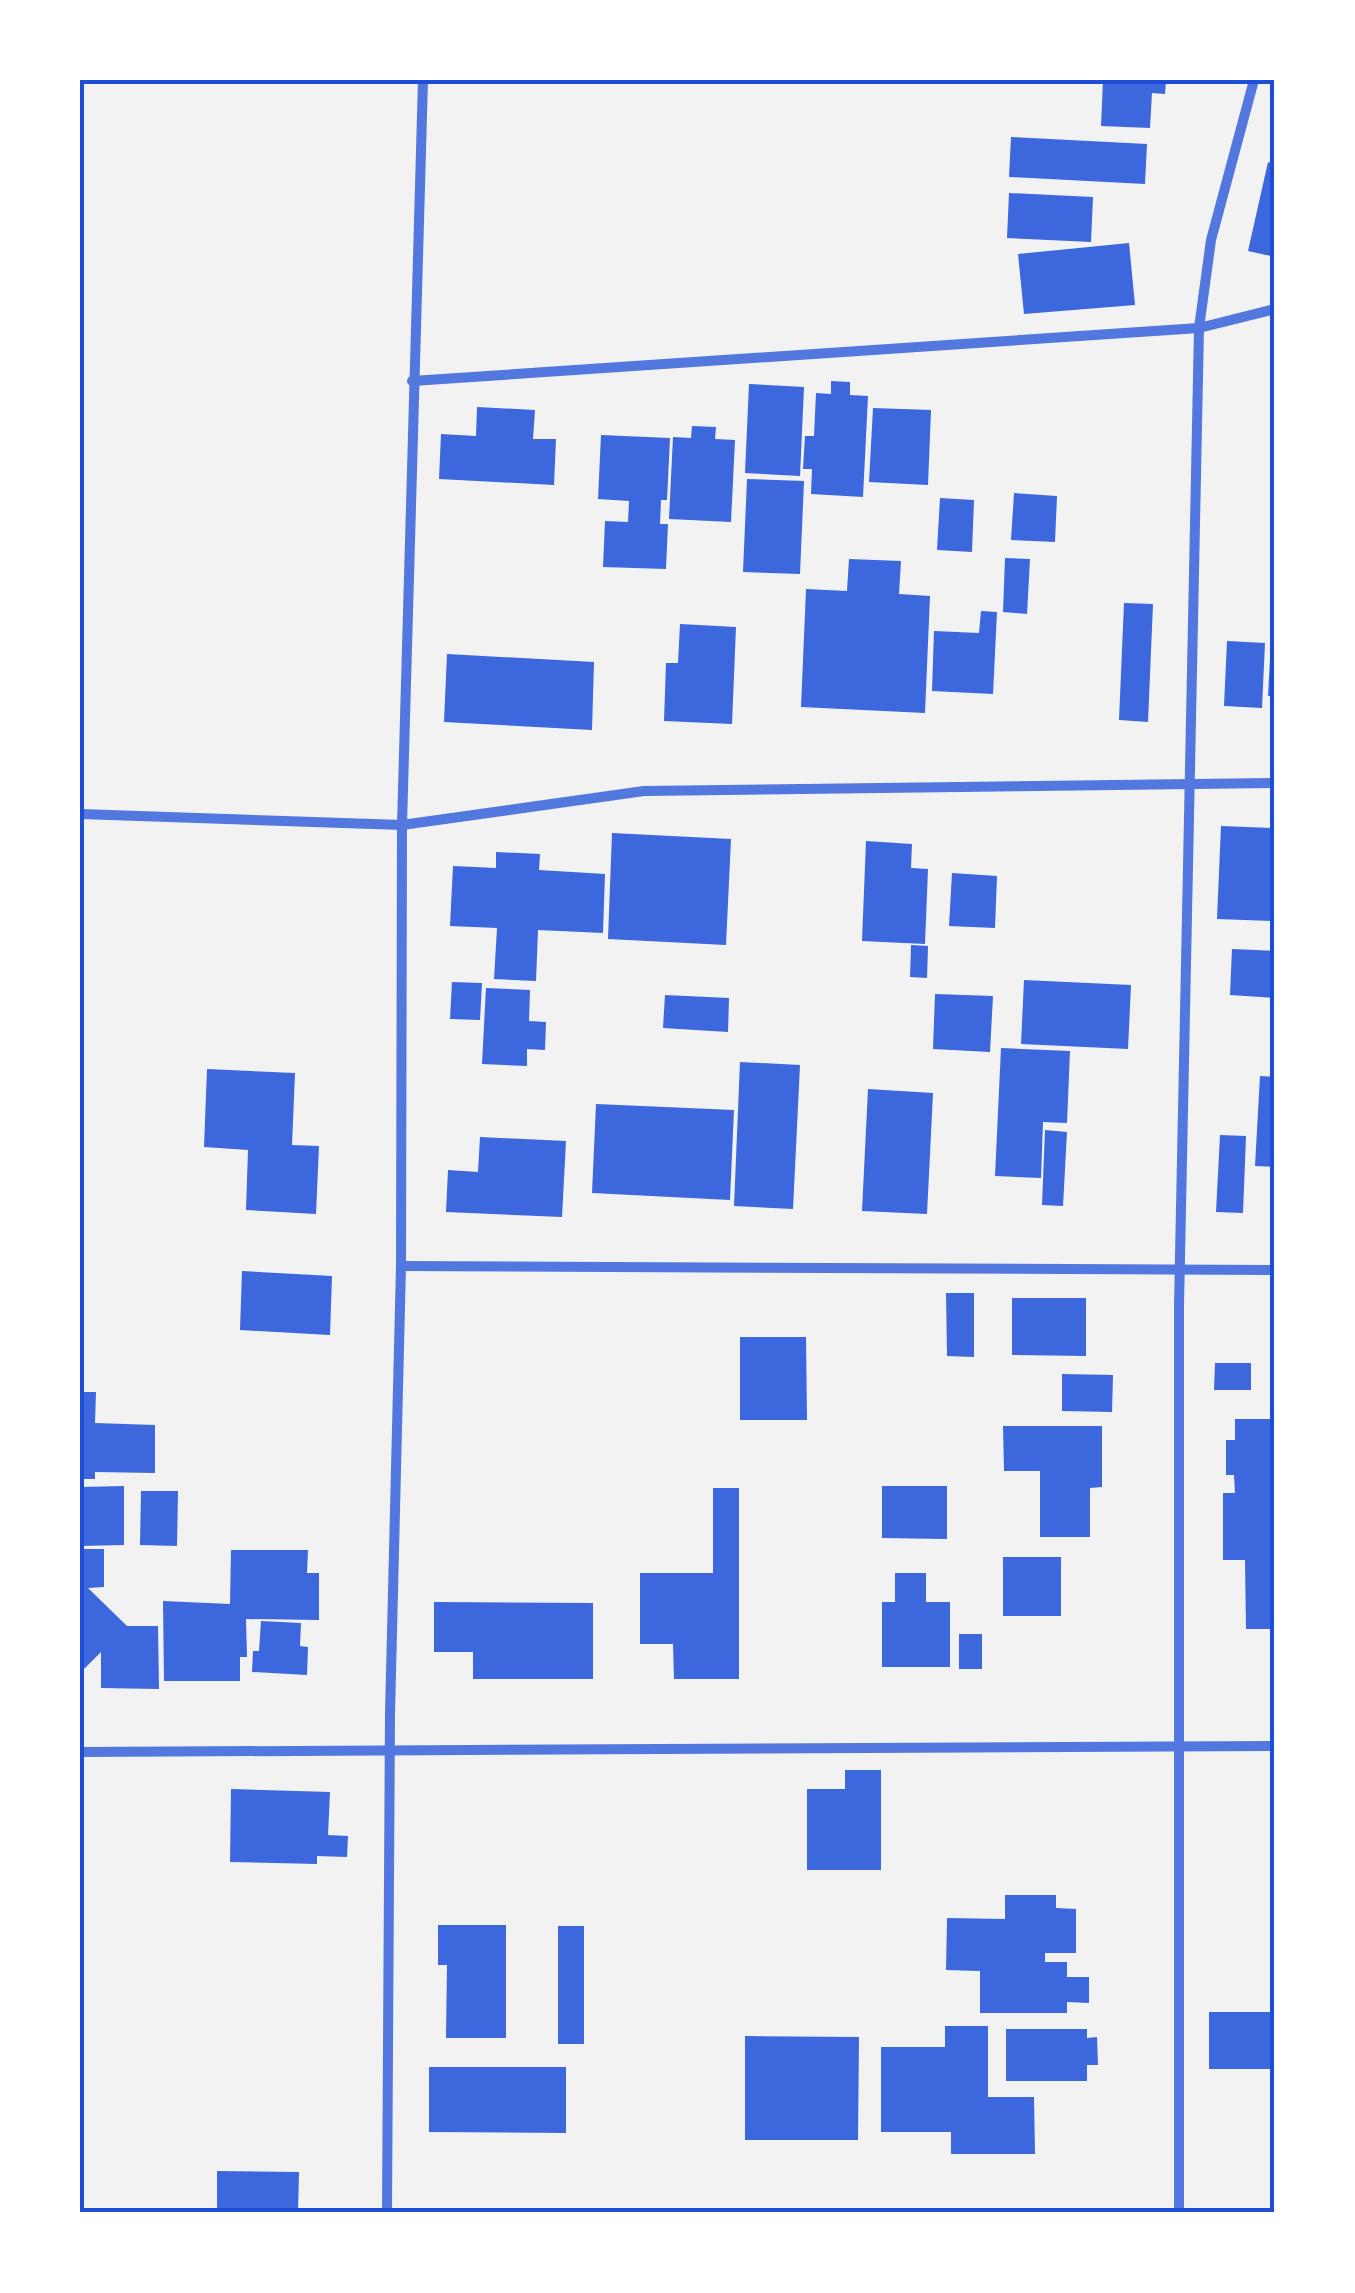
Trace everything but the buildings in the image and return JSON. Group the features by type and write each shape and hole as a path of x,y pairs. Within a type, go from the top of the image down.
{"street":[{"path":"387,2213 402,825 423,80"},
{"path":"1178,2213 1180,1269 1199,328 1211,240 1254,80"},
{"path":"412,381 1199,328 1275,309"},
{"path":"80,814 402,825 644,791 1275,784"},
{"path":"400,1266 1275,1270"},
{"path":"80,1752 1275,1746"}]}
